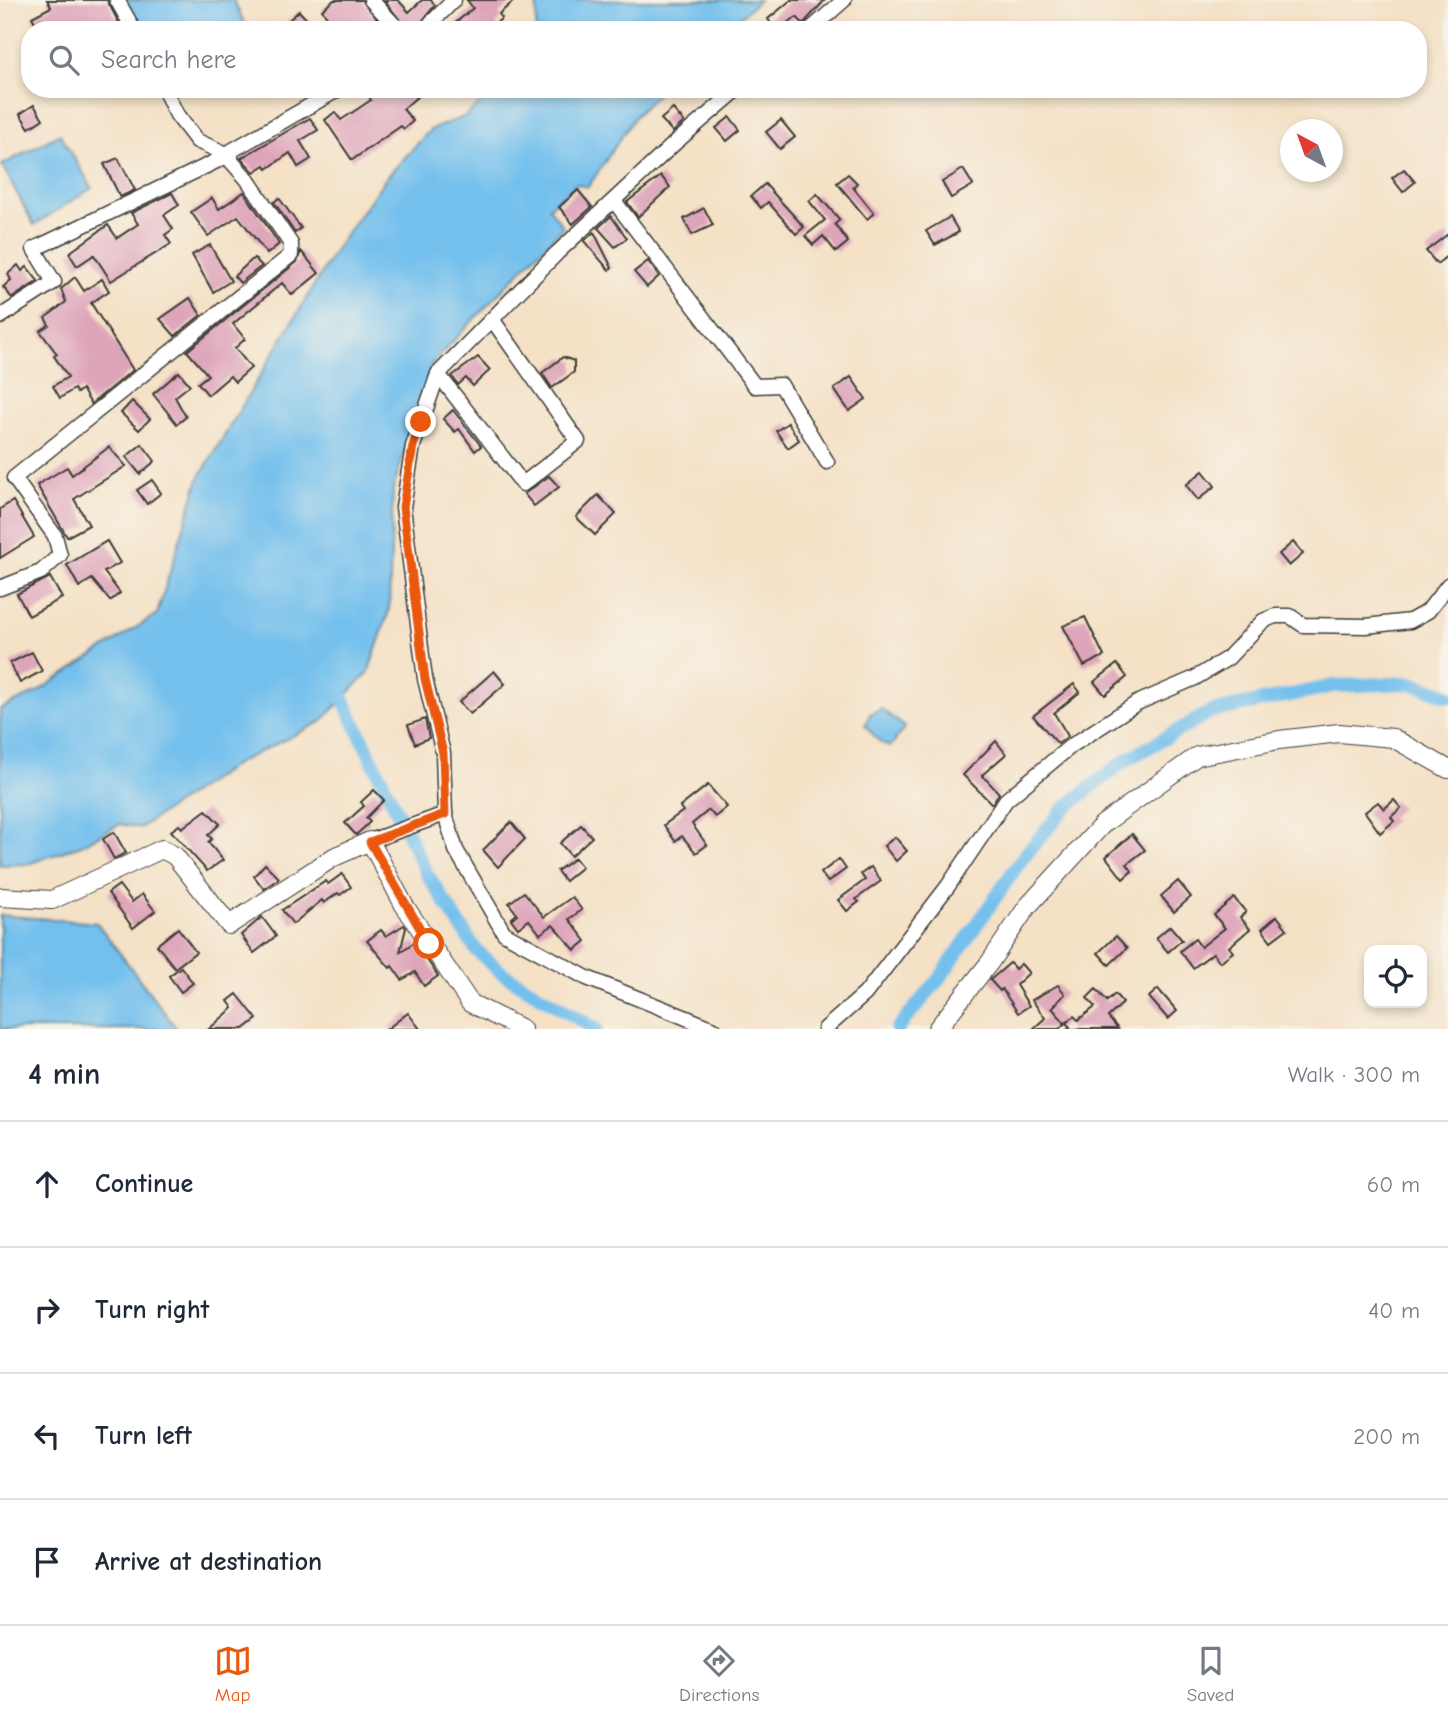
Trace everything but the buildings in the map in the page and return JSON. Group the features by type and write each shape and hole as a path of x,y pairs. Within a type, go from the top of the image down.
{"street":[{"path":"117,0 129,21"},
{"path":"371,0 391,21"},
{"path":"433,21 454,0"},
{"path":"820,21 844,0"},
{"path":"0,588 41,572 60,555 55,536 14,478 291,255 291,244 229,155 197,141 177,115 168,98"},
{"path":"0,317 54,282 34,249 229,155 234,146 322,98"},
{"path":"714,1029 587,978 504,933 456,850 445,814 443,753 425,679 403,507 413,446 438,374 557,253 727,98"},
{"path":"615,202 755,386 780,385 827,462"},
{"path":"438,374 523,484 578,441 492,319"},
{"path":"825,1029 865,994 948,886 1006,800 1071,746 1137,703 1195,677 1228,658 1263,621 1290,616 1303,625 1366,626 1402,623 1428,611 1448,585"},
{"path":"937,1029 990,962 1027,908 1103,824 1197,756 1279,740 1339,733 1393,738 1448,769"},
{"path":"0,897 52,900 162,849 174,856 229,925 334,857 445,814"},
{"path":"370,842 404,905 470,1003 522,1029"}],"water":[{"path":"120,0 233,0 244,21 132,21"},
{"path":"537,0 759,0 736,21 536,21"},
{"path":"485,98 653,98 636,115 588,187 577,184 549,207 563,227 432,363 393,489 389,611 368,673 321,722 239,762 140,828 120,824 81,845 28,864 0,865 0,709 37,692 157,614 199,478 337,247 386,178 430,130 466,116"},
{"path":"60,134 92,188 34,225 2,165"},
{"path":"881,709 905,727 890,747 880,742 865,725 870,714"},
{"path":"0,915 97,923 177,1029 0,1029"}],"waterway":[{"path":"335,682 427,874 476,950 502,973 596,1029"},
{"path":"897,1029 940,978 1024,856 1066,807 1123,762 1210,712 1334,686 1411,683 1448,696"}],"route":[{"path":"421,422 413,446 403,507 425,679 443,753 445,814 370,842 404,905 429,944"}]}
